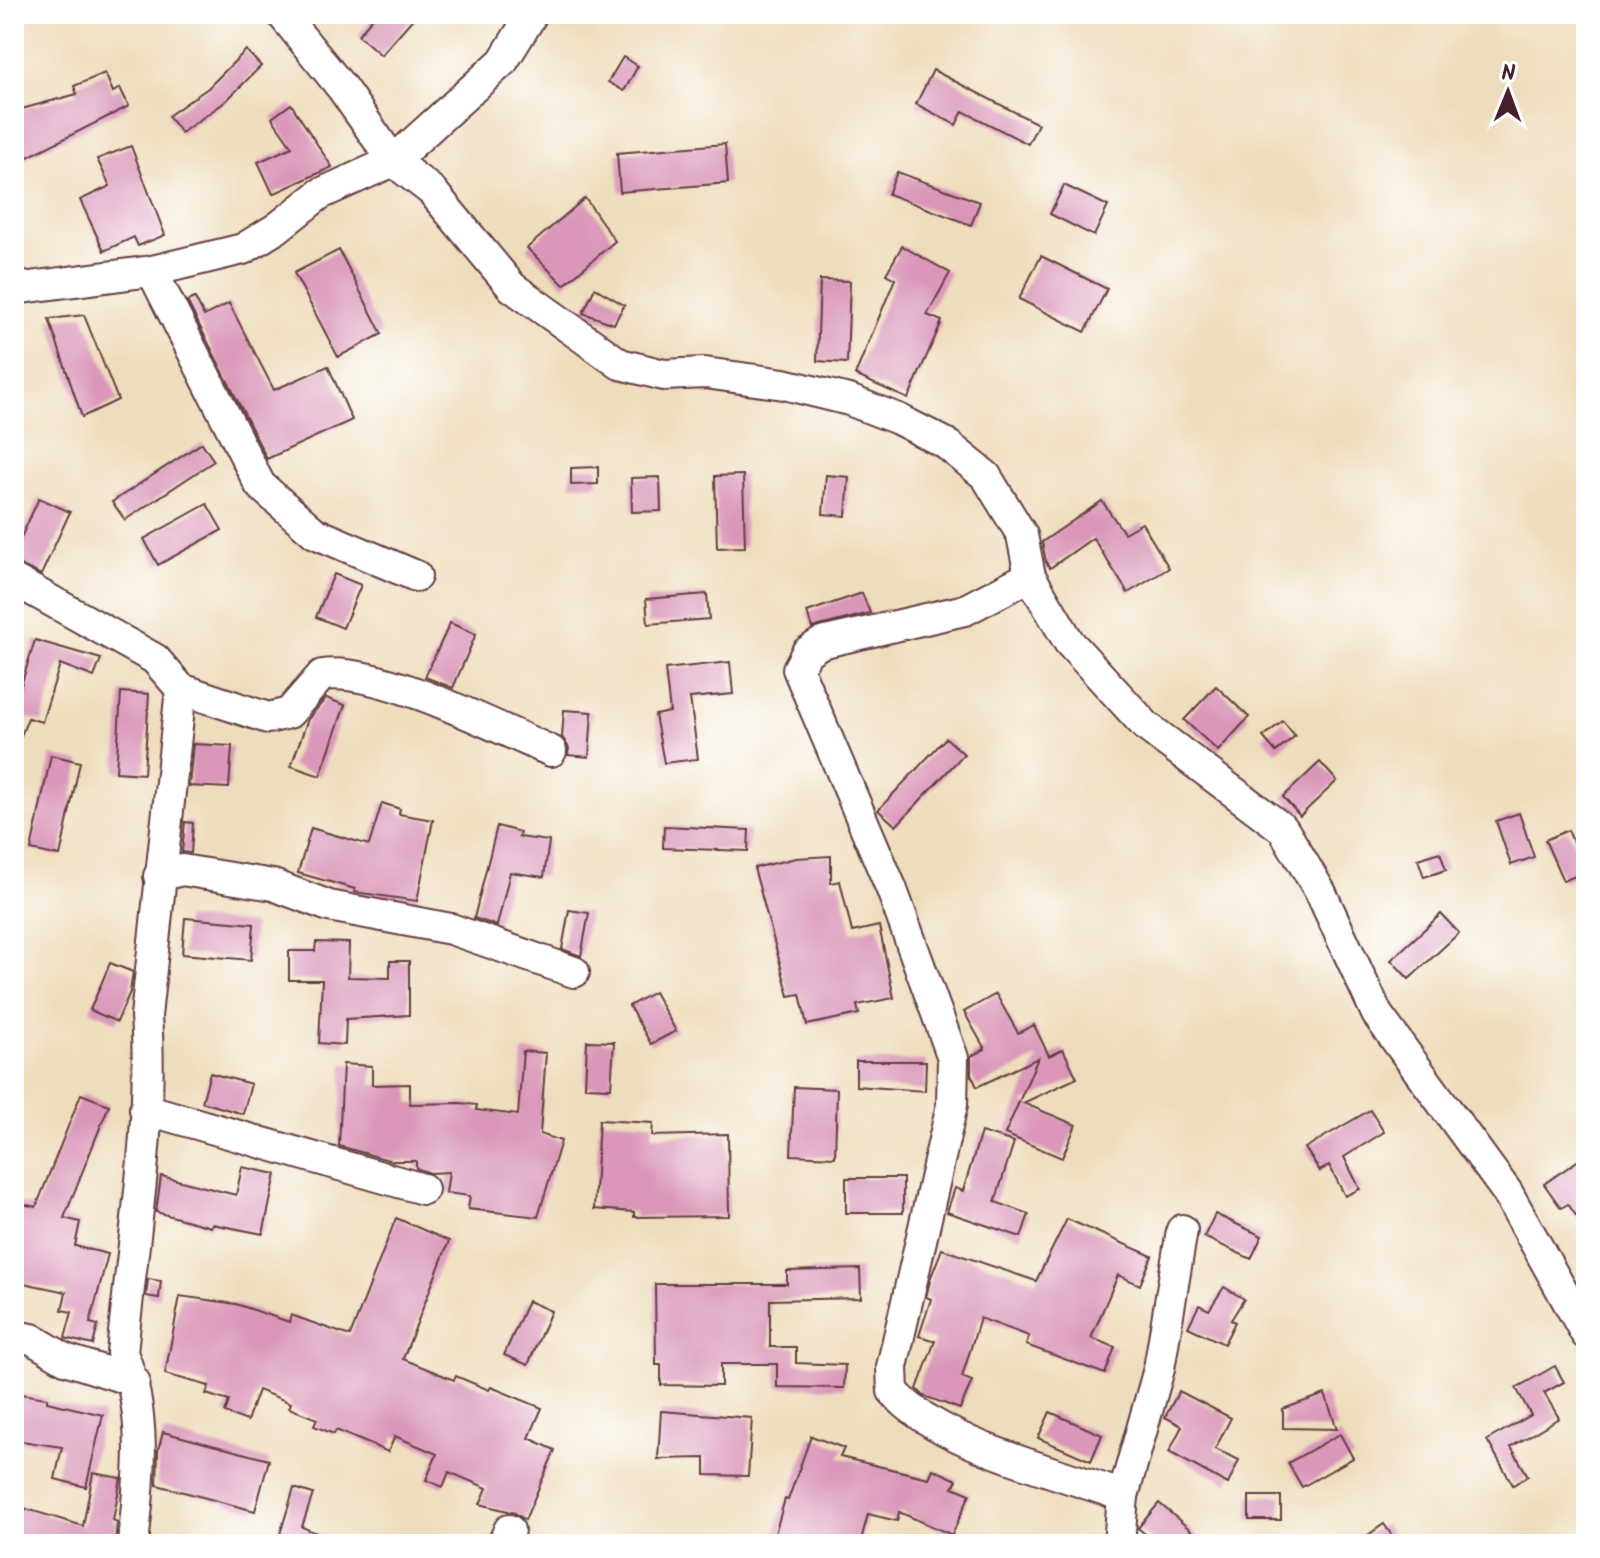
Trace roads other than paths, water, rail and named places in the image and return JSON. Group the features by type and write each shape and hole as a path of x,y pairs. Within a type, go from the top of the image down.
{"street":[{"path":"282,14 342,88 393,161 432,191 512,287 620,364 664,375 705,373 784,384 849,400 898,419 945,443 986,476 1022,535 1030,576 1069,642 1146,726 1283,829 1321,893 1377,1014 1507,1192 1543,1251 1586,1334"},
{"path":"14,289 152,271 243,249 320,194 393,161 503,61 532,14"},
{"path":"152,271 260,485 315,533 416,576"},
{"path":"1030,576 965,610 821,643 807,652 798,669 892,890 953,1058 952,1105 892,1367 893,1391 908,1409 1013,1461 1123,1496"},
{"path":"14,580 155,659 181,689 205,700 268,718 289,713 322,675 341,672 398,686 551,751"},
{"path":"133,1544 141,1474 134,1381 122,1353 145,1109 149,1052 146,1016 181,689"},
{"path":"159,876 182,870 273,885 329,906 451,929 574,972"},
{"path":"145,1109 423,1189"},
{"path":"1119,1544 1123,1496 1159,1369 1182,1230"},
{"path":"14,1336 32,1339 65,1359 134,1381"}]}
